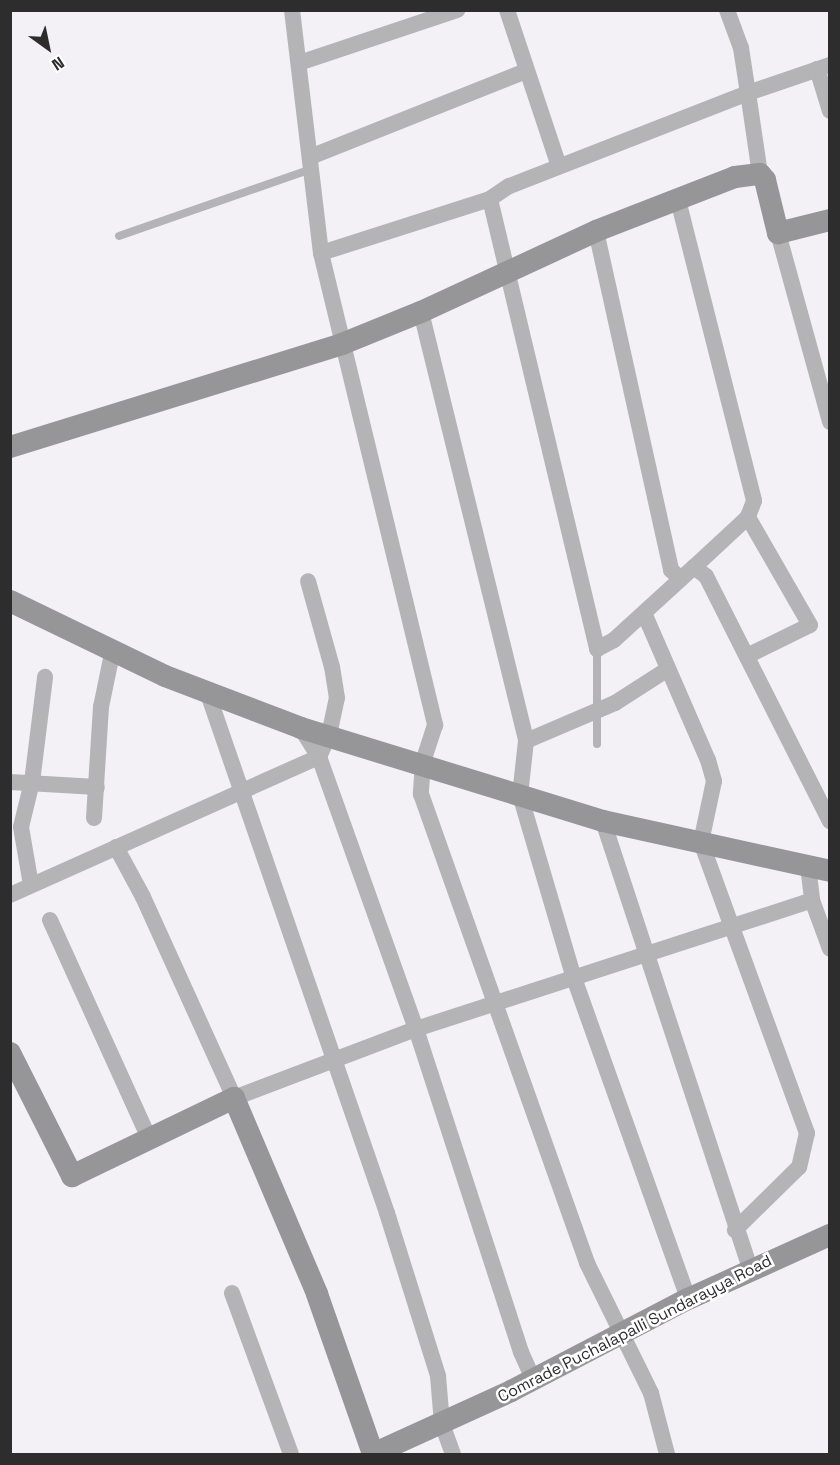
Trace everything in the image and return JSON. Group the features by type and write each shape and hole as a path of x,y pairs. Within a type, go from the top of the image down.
{"street":[{"path":"292,10 321,253 435,725 423,762 421,794 493,1004 587,1263 651,1393 667,1455"},
{"path":"299,63 457,10"},
{"path":"507,10 559,166"},
{"path":"727,10 741,48 760,174 830,422"},
{"path":"321,253 490,199 509,186 559,166 748,93 823,67 830,111"},
{"path":"310,163 526,71"},
{"path":"10,447 342,344 421,312 505,271 596,231 735,177 760,174"},
{"path":"490,199 505,271 597,649 604,648 644,614 748,517 754,501 678,200"},
{"path":"778,233 830,220"},
{"path":"596,231 670,570 706,576 830,821"},
{"path":"421,312 526,741 520,795 574,978 688,1299"},
{"path":"747,656 810,625 748,517"},
{"path":"10,896 319,757 329,735 337,698 332,667 308,581"},
{"path":"10,601 45,620 208,694 301,728 423,762 603,821 819,868 812,900 830,949"},
{"path":"644,614 714,782 701,842 807,1142 799,1167 735,1230"},
{"path":"94,818 101,708 113,649"},
{"path":"526,741 597,708 615,703 668,669"},
{"path":"31,885 21,826 32,783 45,677"},
{"path":"208,694 332,1060 358,1125 438,1377 442,1424 453,1455"},
{"path":"301,728 319,757 416,1029 521,1352 533,1379"},
{"path":"10,782 97,787"},
{"path":"603,821 735,1230 750,1269"},
{"path":"116,848 143,897 234,1098 317,1294 373,1455"},
{"path":"10,1053 72,1176 234,1098 332,1060 416,1029 574,978 644,952 812,900"},
{"path":"50,921 150,1140"},
{"name":"Comrade Puchalapalli Sundarayya Road","path":"373,1455 442,1424 750,1269 828,1241"},
{"path":"232,1293 291,1455"}],"lane":[{"path":"119,236 310,163"},
{"path":"597,649 597,744"}]}
